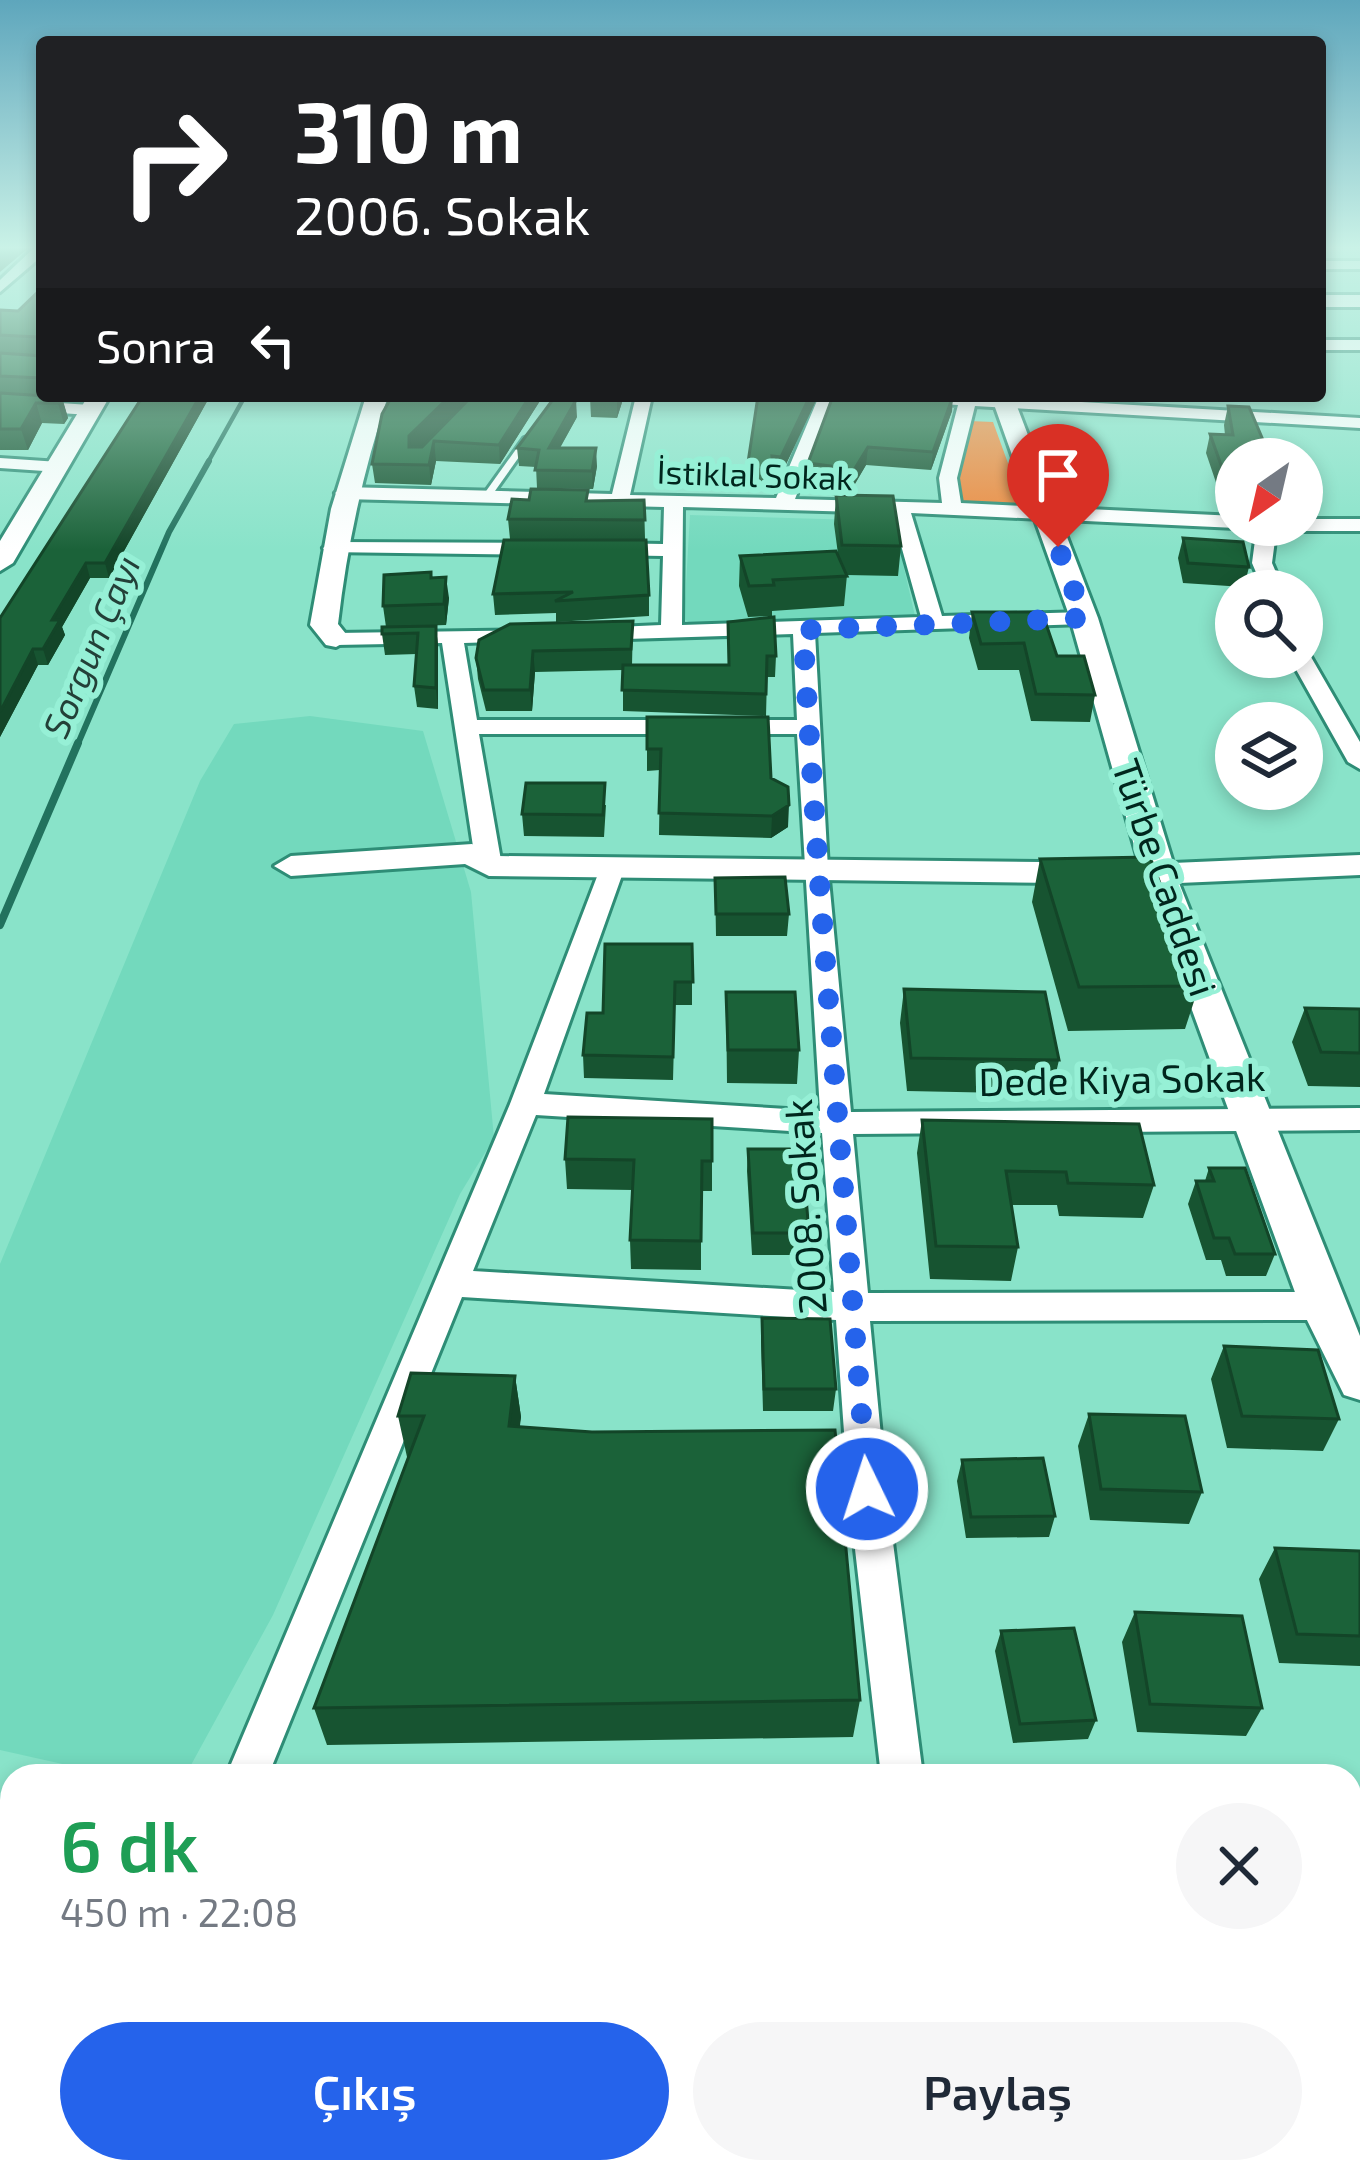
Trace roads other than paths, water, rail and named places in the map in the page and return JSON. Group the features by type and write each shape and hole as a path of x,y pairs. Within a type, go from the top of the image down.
{"street":[{"path":"375,402 344,494 333,548 323,625 336,639 803,630 1084,618"},
{"path":"620,499 643,402"},
{"path":"784,505 825,402"},
{"path":"948,402 985,402"},
{"name":"Türbe Caddesi","path":"1004,402 1084,618 1159,874 1322,1306 1356,1370"},
{"path":"1056,402 1360,423"},
{"path":"0,404 95,403 0,562"},
{"path":"953,510 948,478 967,404"},
{"path":"0,463 59,467"},
{"name":"İstiklal Sokak","path":"344,494 1044,511 1215,521"},
{"path":"671,632 674,501"},
{"path":"900,509 934,624"},
{"path":"1323,525 1360,525"},
{"path":"333,548 559,549"},
{"path":"581,549 672,550"},
{"name":"2008. Sokak","path":"803,630 815,868 840,1123 867,1489 901,1764"},
{"path":"452,637 489,866"},
{"path":"1312,678 1360,762"},
{"path":"467,727 808,727"},
{"path":"291,866 472,854 489,866 1159,874 1360,865"},
{"path":"253,1764 525,1104 612,867"},
{"name":"Dede Kiya Sokak","path":"525,1104 840,1123 1360,1119"},
{"path":"449,1283 854,1307 1322,1306"}],"lane":[{"path":"487,496 535,429"}],"waterway":[{"name":"Sorgun Çayı","path":"207,464 242,402"},
{"name":"Sorgun Çayı","path":"77,746 169,532 209,461"},
{"name":"Sorgun Çayı","path":"0,925 78,743"}]}
